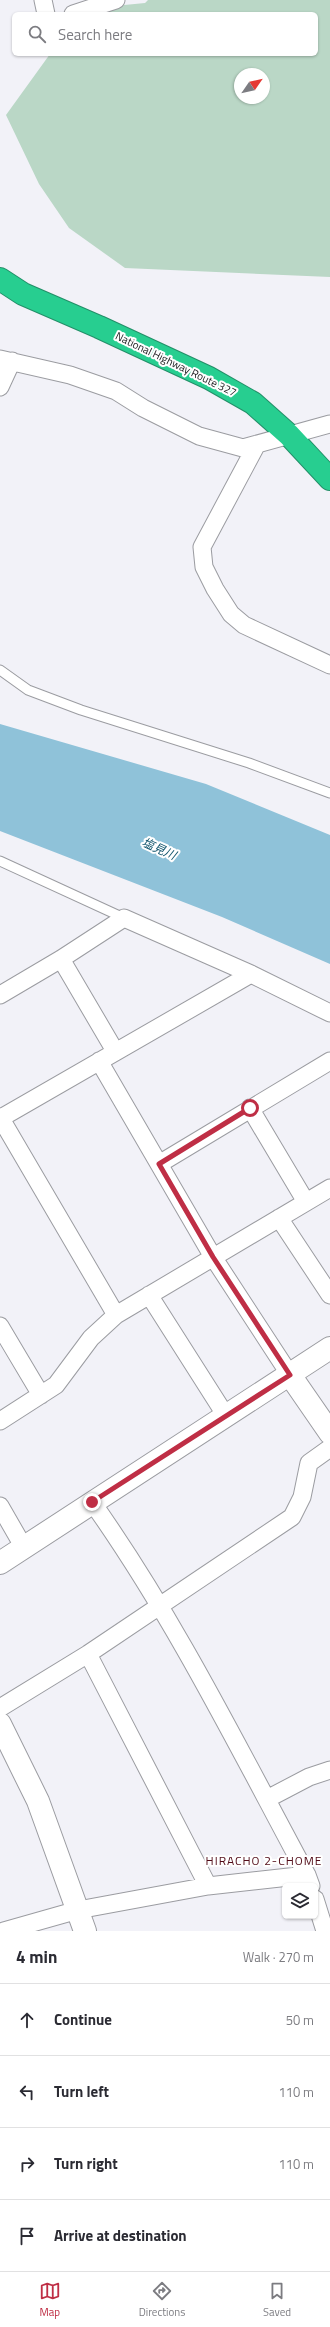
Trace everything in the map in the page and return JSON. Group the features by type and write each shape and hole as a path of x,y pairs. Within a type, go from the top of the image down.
{"highway":[{"name":"National Highway Route 327","path":"0,279 23,294 100,327 209,378 253,403 289,435 330,479"}],"street":[{"path":"43,0 46,12"},
{"path":"79,12 116,0"},
{"path":"0,387 6,360 70,375 116,391 143,408 199,436 243,448 330,424"},
{"path":"257,444 202,548 204,567 230,614 244,625 330,665"},
{"path":"0,995 61,959 124,918 251,974 330,1013"},
{"path":"61,959 115,1051"},
{"path":"116,1315 0,1118 251,974"},
{"path":"99,1061 213,1257 290,1375 330,1433"},
{"path":"159,1164 330,1061"},
{"path":"250,1108 306,1202"},
{"path":"0,1421 56,1385 91,1338 116,1315 330,1188"},
{"path":"279,1218 330,1295"},
{"path":"149,1295 226,1416"},
{"path":"0,1326 41,1395"},
{"path":"0,1563 23,1546 330,1348"},
{"path":"0,1708 88,1654 292,1517 302,1497 309,1464 330,1448"},
{"path":"4,1931 78,1910 208,1886 309,1880 267,1799 159,1606 131,1558 92,1502"},
{"path":"0,1506 23,1546"},
{"path":"88,1654 208,1886"},
{"path":"0,1724 38,1802 78,1910 84,1931"},
{"path":"267,1799 309,1778 330,1770"},
{"path":"318,1909 325,1931"}],"lane":[{"path":"0,670 28,690 81,710 249,763 330,793"},
{"path":"0,861 124,918"}],"green space":[{"path":"148,0 330,0 330,277 125,268 69,228 39,184 6,115 49,56 318,56 318,12 81,12 83,9 145,3"}],"water":[{"name":"塩見川","path":"0,724 206,784 330,835 330,964 222,917 0,831"}],"district":[{"name":"HIRACHO 2-CHOME","path":"264,1861"}],"route":[{"path":"92,1502 290,1375 213,1257 159,1164 250,1108"}]}
